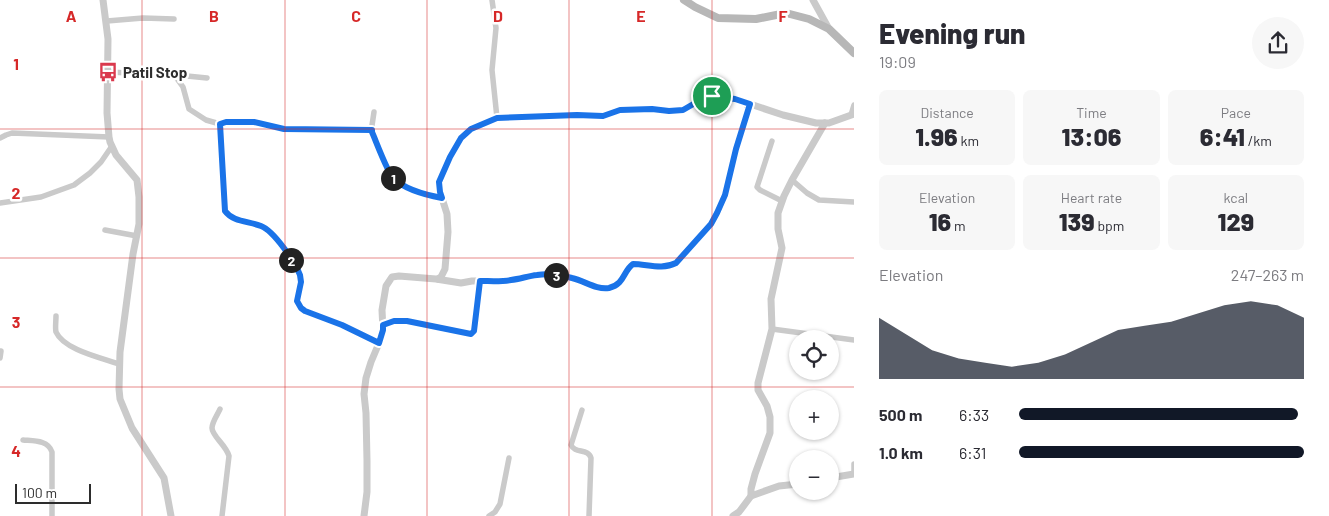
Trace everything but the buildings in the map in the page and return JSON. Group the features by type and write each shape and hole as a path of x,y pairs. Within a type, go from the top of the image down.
{"main road":[{"path":"684,0 718,18 756,19 786,13 809,19 829,29 854,54"}],"street":[{"path":"103,0 108,39 107,113 109,137 116,155 137,180 139,206 139,224 119,364 120,399 132,428 164,478 172,516"},
{"path":"492,0 496,28 492,70 497,118"},
{"path":"812,0 829,29"},
{"path":"107,21 143,18 174,20"},
{"path":"108,72 207,78"},
{"path":"175,76 183,87 189,109 206,120 220,124 226,122 254,122 284,129 372,130"},
{"path":"438,279 445,269 448,232 448,214 440,192 439,182 461,138 471,129 497,118 603,116 620,110 683,110 702,99 712,96 735,99 816,123 829,123 852,114 854,105"},
{"path":"364,516 367,492 367,461 364,394 366,378 383,330 382,310 386,286 392,278 399,276 438,279 461,284 472,281 509,281 538,274 550,274 573,278 599,288 610,288 624,279 633,264 660,266 676,263 711,224 717,213 725,195 736,149 750,104"},
{"path":"374,112 372,132 393,178 408,188 442,198"},
{"path":"752,496 755,474 770,433 770,417 758,390 758,383 772,329 771,299 782,248 778,229 778,213 792,180 825,123"},
{"path":"220,124 225,211 233,219 262,227 274,236 300,275 301,282 297,301 301,308 379,343"},
{"path":"0,138 12,133 109,137"},
{"path":"772,141 757,187 782,201"},
{"path":"0,203 42,197 74,186 101,162 112,146"},
{"path":"792,180 807,193 819,200 854,202"},
{"path":"105,230 137,236"},
{"path":"383,325 394,321 407,321 472,333 474,331 480,281"},
{"path":"56,316 56,332 64,342 88,354 119,364"},
{"path":"772,329 854,340"},
{"path":"0,358 1,351"},
{"path":"220,409 212,426 214,435 227,449 229,456 222,516"},
{"path":"582,410 571,445 576,450 590,454 591,458 588,516"},
{"path":"23,440 44,443 51,448 52,516"},
{"path":"489,516 495,512 500,504 509,458"},
{"path":"839,476 854,474 854,464"},
{"path":"733,516 740,512 752,496 779,486 789,485"}],"place":[{"name":"Patil Stop","path":"108,72"}],"route":[{"path":"712,96 735,99 750,104 736,149 725,195 717,213 711,224 676,263 660,266 633,264 624,279 610,288 599,288 573,278 550,274 538,274 509,281 480,281 474,331 471,334 407,321 394,321 383,325 379,343 342,325 305,311 297,301 301,282 299,271 274,236 262,227 233,219 225,211 220,124 226,122 254,122 284,129 372,130 393,178 408,188 442,198 439,182 461,138 471,129 497,118 603,116 620,110 683,110 702,99 712,96"}]}
